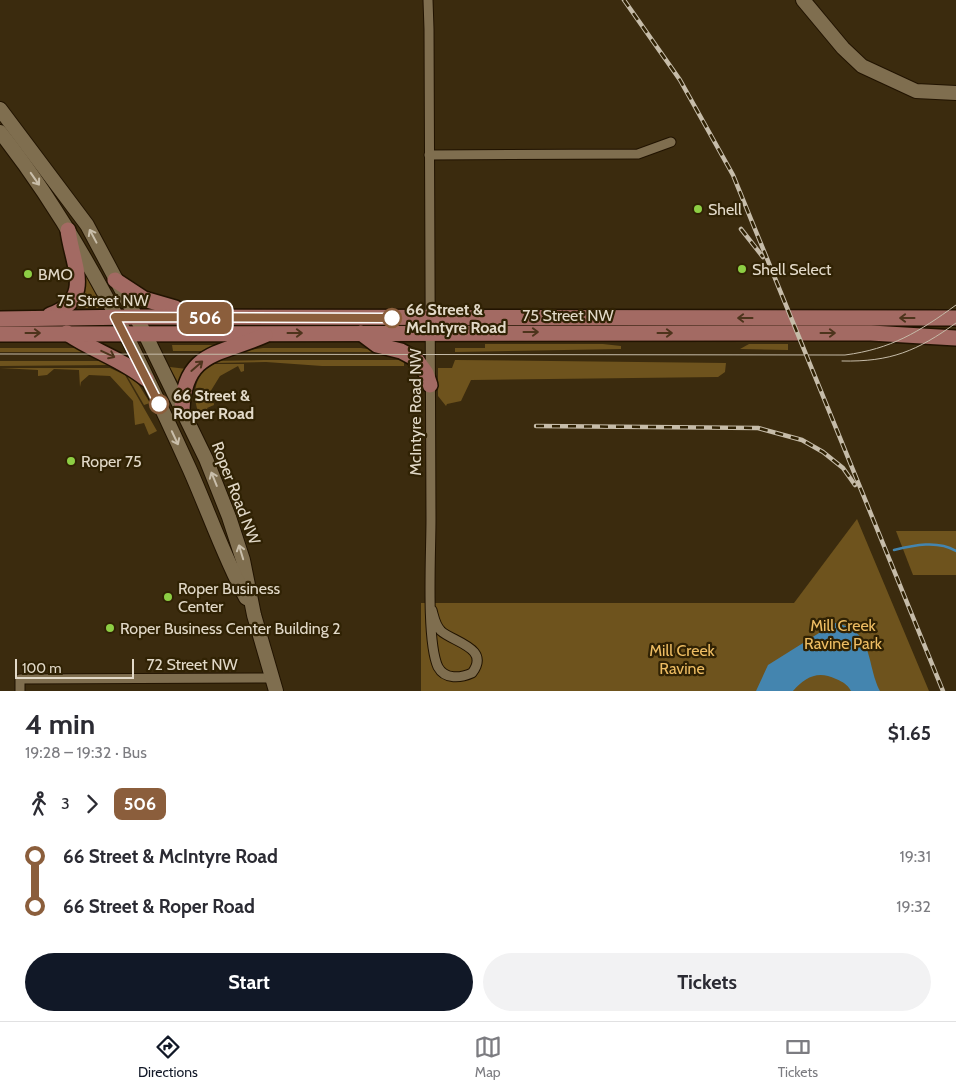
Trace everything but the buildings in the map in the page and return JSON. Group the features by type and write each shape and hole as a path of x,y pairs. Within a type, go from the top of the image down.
{"main road":[{"path":"803,0 843,48 862,66 916,91 956,93"},
{"name":"Roper Road NW","path":"0,109 87,225 144,332 206,459 232,525 243,560 254,615 275,685"},
{"name":"Roper Road NW","path":"0,132 39,184 68,230 123,332 217,530 232,571 254,615"},
{"path":"39,318 65,309 76,296 78,277 68,230"},
{"path":"115,280 144,299 175,308 188,318"},
{"name":"75 Street NW","path":"0,319 188,318 430,325 862,333 956,338"},
{"name":"75 Street NW","path":"0,334 123,332 361,333 430,325 956,318"},
{"path":"67,333 85,346 122,361 146,379"},
{"path":"182,410 183,393 187,379 198,364 214,354 269,333"},
{"path":"361,333 377,345 401,351 416,359 422,366 430,385"}],"street":[{"name":"McIntyre Road NW","path":"428,0 430,385 432,610 433,642 439,668 444,674 454,677 472,674 476,663 474,652 468,645 440,630 435,623 432,610"},
{"path":"430,155 638,154 671,142"},
{"name":"72 Street NW","path":"20,691 20,679 275,685"}],"green space":[{"path":"80,263 101,304 101,305 80,296"},
{"path":"79,299 98,307 99,308 76,308"},
{"path":"485,344 603,344 621,346 621,349 455,352 455,348 485,348"},
{"path":"749,344 788,344 788,350 740,349"},
{"path":"172,345 226,345 209,351 173,351"},
{"path":"0,348 77,348 93,352 0,352"},
{"path":"263,348 361,348 388,352 234,352"},
{"path":"404,360 404,366 322,366 266,362 212,363 212,361"},
{"path":"455,360 726,363 725,372 718,377 471,380 461,401 447,404 446,406 438,396 438,368 452,368"},
{"path":"0,361 108,361 109,365 0,366"},
{"path":"214,364 244,364 244,371 241,372 238,366 220,376 207,397 213,399 214,405 207,408 210,415 201,419 195,396 197,381 206,369"},
{"path":"0,368 110,368 125,375 157,431 149,435 144,423 135,425 133,401 110,376 89,375 81,382 80,387 79,370 54,369 47,375 38,376 38,370"},
{"path":"170,368 187,369 179,384"},
{"path":"126,374 134,377 150,403 144,405"},
{"name":"Mill Creek Ravine Park","path":"857,519 929,691 421,691 421,603 794,603"},
{"path":"896,531 956,531 956,575 913,575"}],"water":[{"path":"835,623 848,627 863,640 880,691 851,691 843,682 829,676 818,675 802,682 793,691 756,691 768,665"}],"waterway":[{"path":"894,550 918,545 934,545 956,551"}],"tram line":[{"path":"0,354 845,355 891,344 917,331 956,305"},
{"path":"842,361 875,359 903,353 929,341 956,323"}],"railway":[{"path":"624,0 680,80 733,175 943,691"},
{"path":"741,229 763,257"},
{"path":"536,426 758,428 802,440 823,452 843,468 855,485"}],"bus line":[{"name":"506","path":"159,404 115,317 392,318"}],"place":[{"name":"Shell","path":"698,209"},
{"name":"Shell Select","path":"742,269"},
{"name":"BMO","path":"28,274"},
{"name":"66 Street & McIntyre Road","path":"392,318"},
{"name":"66 Street & Roper Road","path":"159,404"},
{"name":"Roper 75","path":"71,461"},
{"name":"Roper Business Center","path":"168,597"},
{"name":"Roper Business Center Building 2","path":"110,628"}],"park label":[{"name":"Mill Creek Ravine","path":"682,659"}]}
